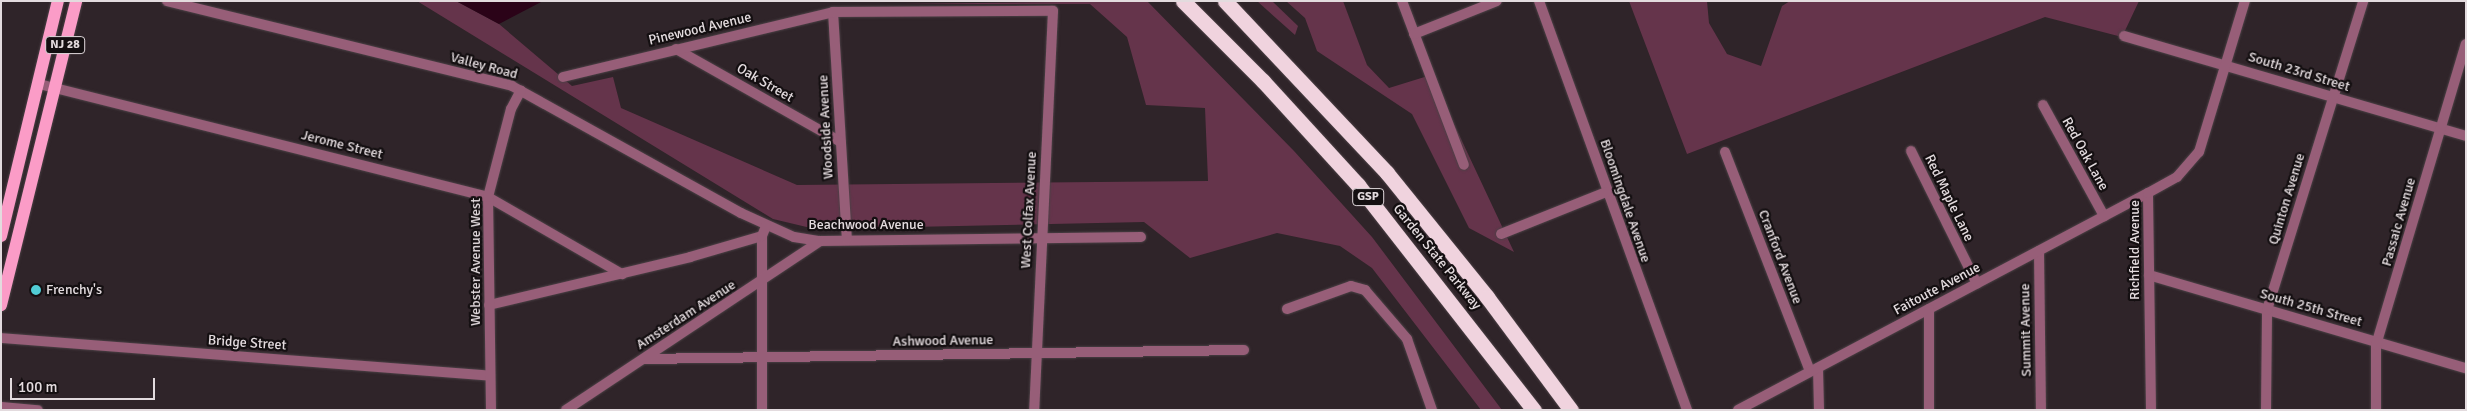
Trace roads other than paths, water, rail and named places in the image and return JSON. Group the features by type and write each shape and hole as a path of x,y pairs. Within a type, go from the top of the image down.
{"highway":[{"name":"Garden State Parkway","path":"1182,1 1263,81 1358,185 1534,410"},
{"name":"Garden State Parkway","path":"1225,1 1387,173 1477,284 1571,410"}],"main road":[{"name":"NJ 28","path":"1,236 58,1"},
{"name":"NJ 28","path":"1,305 76,1"}],"street":[{"name":"Valley Road","path":"167,1 520,90 766,226"},
{"path":"1402,1 1464,165"},
{"path":"1414,34 1497,1"},
{"name":"Bloomingdale Avenue","path":"1539,1 1606,192 1687,410"},
{"name":"Richfield Avenue","path":"2151,410 2148,193 2177,177 2199,152 2245,1"},
{"name":"Quinton Avenue","path":"2266,410 2267,310 2363,1"},
{"name":"Pinewood Avenue","path":"563,76 833,12 1053,11"},
{"name":"West Colfax Avenue","path":"1034,410 1053,11"},
{"name":"Woodside Avenue","path":"833,12 847,240"},
{"name":"South 23rd Street","path":"2124,36 2466,136"},
{"name":"Passaic Avenue","path":"2376,410 2378,342 2466,44"},
{"name":"Oak Street","path":"676,49 841,142"},
{"name":"Jerome Street","path":"39,84 488,197 622,274"},
{"name":"Webster Avenue West","path":"491,410 488,197 511,109 520,90"},
{"name":"Red Oak Lane","path":"2042,105 2104,216"},
{"name":"Red Maple Lane","path":"1911,151 1977,284"},
{"name":"Cranford Avenue","path":"1725,152 1814,370 1819,410"},
{"path":"1501,234 1606,192"},
{"name":"Faitoute Avenue","path":"1738,410 2148,193"},
{"path":"762,410 760,282 762,236 766,226"},
{"name":"Beachwood Avenue","path":"766,226 794,237 820,241 1141,236"},
{"path":"489,305 622,274 762,236"},
{"name":"Amsterdam Avenue","path":"566,410 820,241"},
{"name":"Summit Avenue","path":"2039,251 2041,410"},
{"name":"South 25th Street","path":"2149,275 2466,368"},
{"path":"1287,309 1351,286 1365,290 1407,339 1432,410"},
{"path":"1929,308 1929,410"},
{"name":"Bridge Street","path":"1,338 490,376"},
{"name":"Ashwood Avenue","path":"644,359 762,359 1244,350"},
{"path":"1,407 38,410"}],"place":[{"name":"Frenchy's","path":"36,290"}]}
